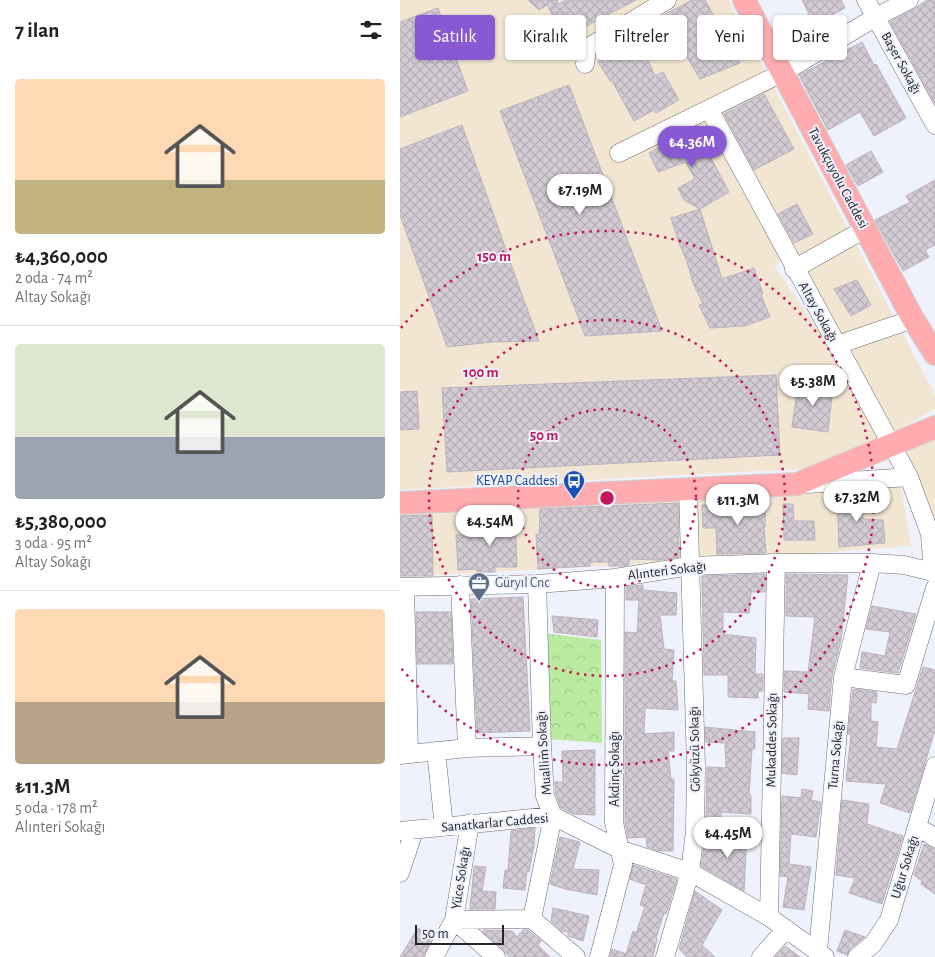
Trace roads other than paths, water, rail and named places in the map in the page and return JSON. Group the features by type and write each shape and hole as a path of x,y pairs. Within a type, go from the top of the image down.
{"main road":[{"name":"Tavukçuyolu Caddesi","path":"744,0 913,319 935,354"},
{"path":"400,503 797,484 935,427"}],"street":[{"path":"585,64 587,48 667,0"},
{"name":"Başer Sokağı","path":"866,0 935,125"},
{"path":"619,153 782,73 909,0"},
{"name":"Altay Sokağı","path":"709,109 794,269 909,477 930,534 934,578"},
{"path":"794,269 865,230"},
{"path":"837,345 913,319"},
{"path":"797,484 909,477"},
{"name":"Gökyüzü Sokağı","path":"665,957 690,872 695,831 696,767 688,489"},
{"name":"Alınteri Sokağı","path":"403,587 537,584 615,578 690,566 776,563 904,564 934,578"},
{"name":"Mukaddes Sokağı","path":"769,917 776,563"},
{"name":"Turna Sokağı","path":"822,954 843,677 872,563"},
{"name":"Akdinç Sokağı","path":"599,957 623,865 618,849 614,822 615,578"},
{"path":"843,677 906,685 934,578"},
{"name":"Muallim Sokağı","path":"537,584 545,796 553,816"},
{"path":"460,585 467,748"},
{"path":"403,587 404,755 467,748 542,746"},
{"path":"436,751 444,827"},
{"name":"Uğur Sokağı","path":"857,957 879,936 888,920 935,766"},
{"path":"532,919 553,816"},
{"name":"Sanatkarlar Caddesi","path":"407,831 470,823 553,816 618,849 690,872 769,917 822,954"},
{"name":"Yüce Sokağı","path":"434,957 454,920 470,823"},
{"path":"917,826 935,838"},
{"path":"400,873 407,831"},
{"path":"454,920 532,919 576,957"},
{"path":"454,920 496,957"},
{"path":"761,957 786,929"}],"place":[{"name":"KEYAP Caddesi","path":"574,500"},
{"name":"Güryıl Cnc","path":"479,602"}]}
